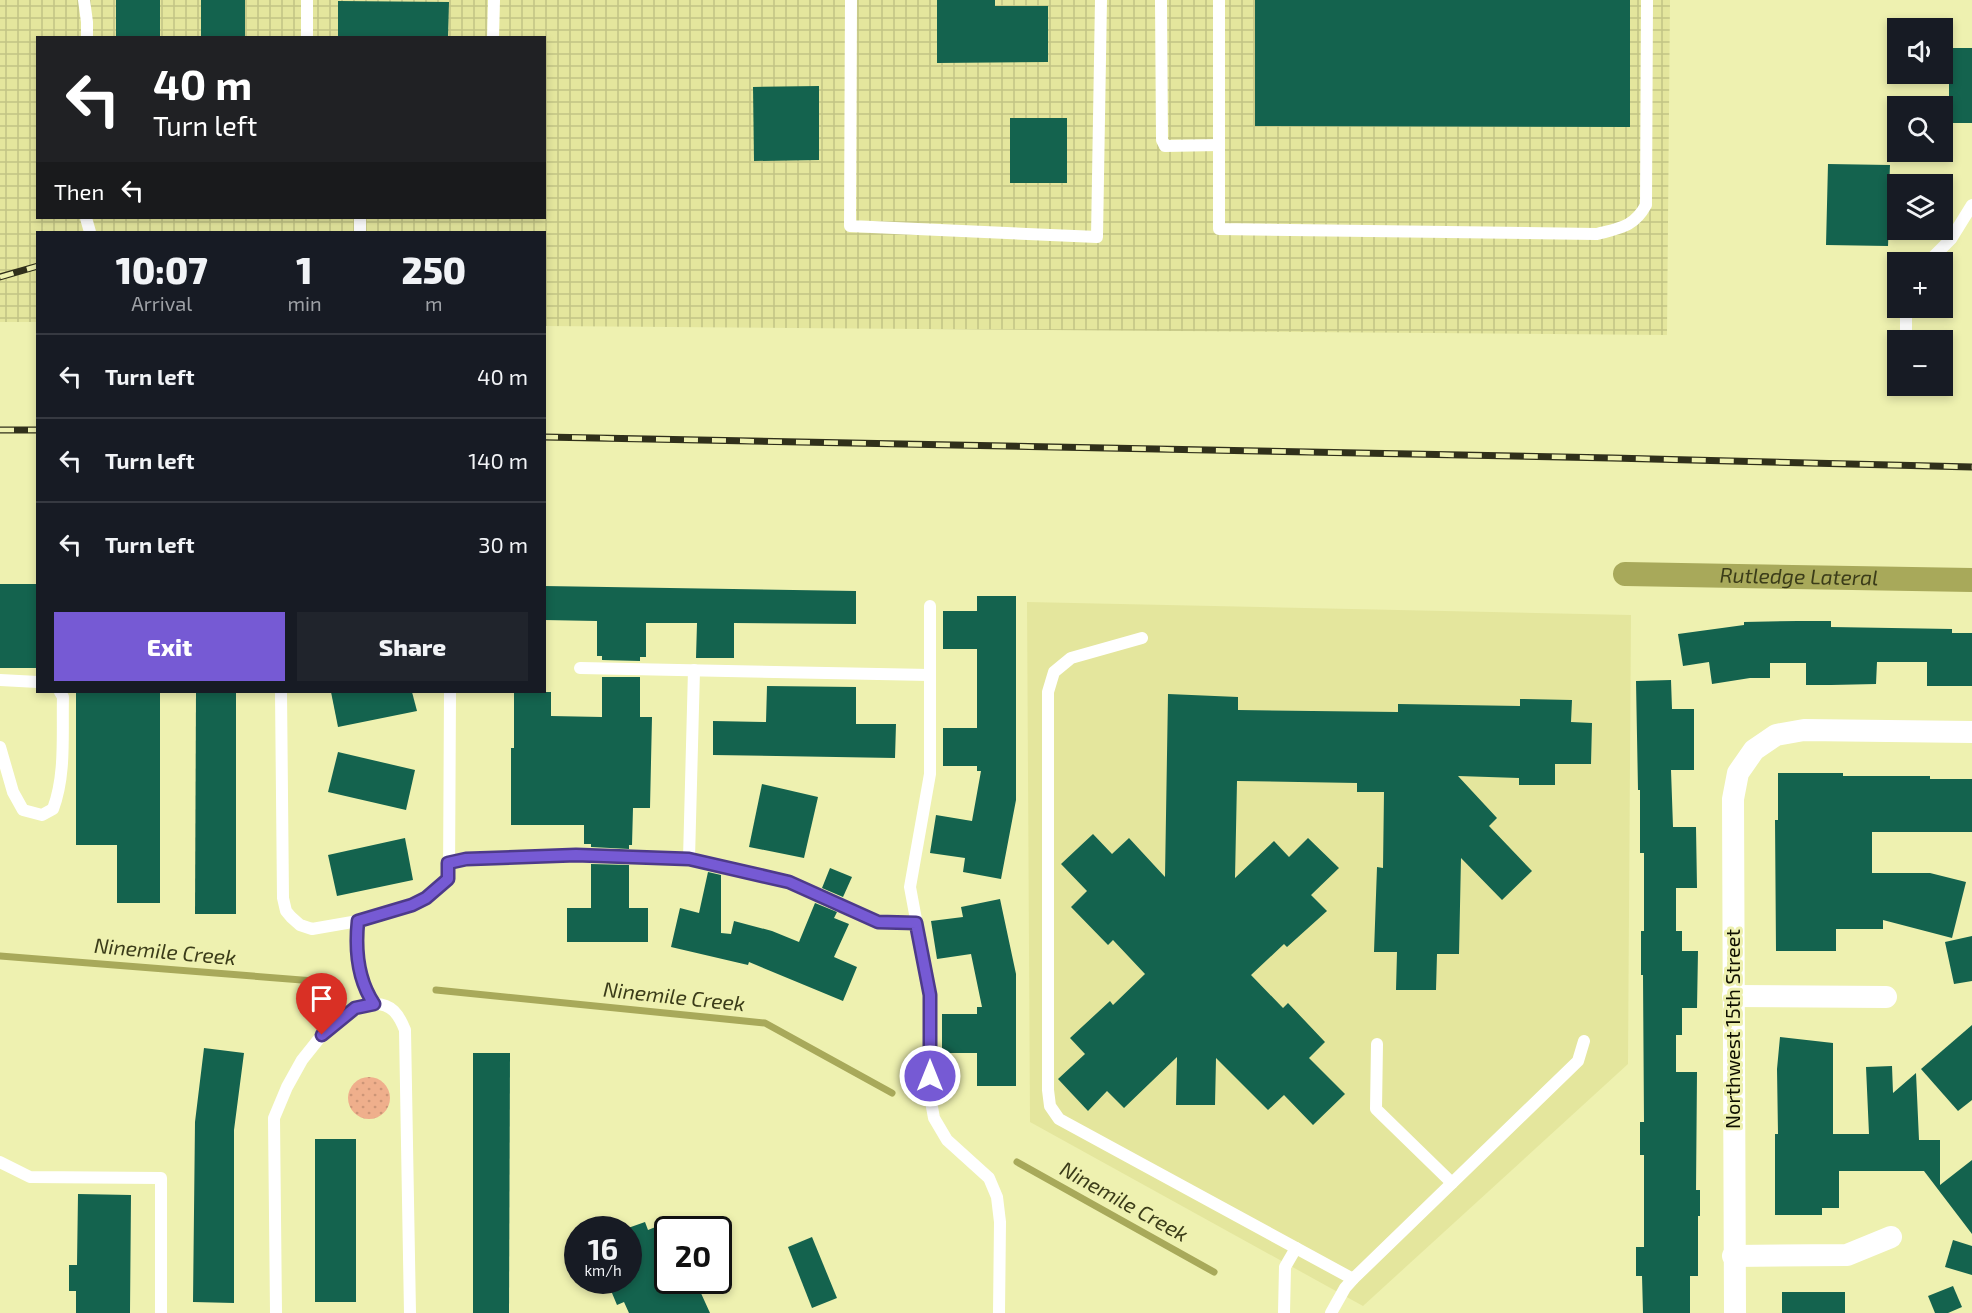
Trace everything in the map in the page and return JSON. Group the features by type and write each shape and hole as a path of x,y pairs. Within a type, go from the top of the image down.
{"street":[{"name":"Northwest 15th Street","path":"1735,1313 1733,799 1738,773 1754,750 1776,735 1804,730 1972,732"},
{"path":"1733,996 1886,997"},
{"path":"1733,1256 1847,1255 1891,1237"}],"lane":[{"path":"84,0 87,36"},
{"path":"307,0 307,36"},
{"path":"493,36 494,0"},
{"path":"851,0 850,226 1097,237 1101,0"},
{"path":"1161,0 1162,140 1165,146 1219,145"},
{"path":"1219,0 1220,229 1597,234 1630,224 1639,217 1646,205 1647,0"},
{"path":"1938,252 1951,239 1972,205"},
{"path":"930,606 930,774 910,887 930,995 930,1096 934,1118 947,1140 989,1178 997,1197 1000,1222 999,1313"},
{"path":"1142,638 1071,658 1054,672 1048,692 1048,1090 1050,1106 1059,1119 1353,1279"},
{"path":"580,668 930,675"},
{"path":"689,859 694,670"},
{"path":"0,680 36,682"},
{"path":"0,747 13,792 23,810 42,815 53,809 59,794 63,697 61,693"},
{"path":"280,693 284,898 286,911 300,925 312,929 358,921 412,905 426,898 448,879 450,693"},
{"path":"448,863 466,859 576,855 689,859 789,882 878,922 916,923"},
{"path":"358,921 356,940 358,964 365,990 374,1004"},
{"path":"276,1313 274,1118 302,1060 322,1035 355,1008 382,1003 399,1013 405,1030 410,1313"},
{"path":"1331,1313 1345,1288 1353,1279 1578,1061 1584,1041"},
{"path":"1377,1044 1376,1109 1452,1183"},
{"path":"0,1162 30,1177 161,1178 161,1313"},
{"path":"1284,1313 1285,1267 1296,1248"}],"shaded area":[{"path":"0,0 1670,0 1667,335 546,326 546,231 36,231 36,322 0,322"},
{"path":"1027,602 1631,615 1628,1064 1363,1306 1030,1122"},
{"path":"369,1077 384,1083 390,1098 384,1113 369,1119 354,1113 348,1098 354,1083"}],"building":[{"path":"116,0 160,0 160,36 116,36"},
{"path":"201,0 245,0 245,36 201,36"},
{"path":"937,0 995,0 995,6 1048,6 1048,62 937,63"},
{"path":"1255,0 1630,0 1630,127 1255,126"},
{"path":"338,1 449,2 448,36 338,36"},
{"path":"1953,48 1972,48 1972,123 1953,123 1953,96 1949,96 1949,84 1953,84"},
{"path":"819,86 819,160 754,161 753,87"},
{"path":"1010,118 1067,118 1067,183 1010,183"},
{"path":"1828,164 1890,165 1890,174 1887,174 1888,246 1826,245"},
{"path":"0,584 36,584 36,668 0,668"},
{"path":"546,586 856,591 856,624 734,623 734,658 696,658 697,623 646,623 646,657 640,657 640,661 602,660 602,656 597,656 597,621 546,620"},
{"path":"977,596 1016,596 1016,800 1001,879 963,872 965,858 930,853 936,815 972,821 981,771 977,771 977,766 943,766 943,728 977,728 977,649 943,649 943,611 977,611"},
{"path":"1831,621 1831,627 1952,629 1952,633 1972,633 1972,686 1927,686 1927,662 1877,662 1876,684 1831,685 1806,685 1806,663 1770,663 1770,678 1750,678 1712,684 1709,662 1683,666 1678,634 1744,625 1744,622"},
{"path":"602,677 640,677 640,717 652,717 650,808 633,808 632,845 629,845 629,849 591,847 591,844 584,844 584,825 511,825 514,693 551,692 551,716 602,717"},
{"path":"1671,680 1672,709 1694,709 1694,770 1671,770 1673,827 1696,827 1697,888 1676,888 1676,931 1682,931 1682,951 1698,951 1697,1008 1682,1008 1682,1035 1676,1035 1676,1072 1697,1072 1696,1190 1700,1190 1698,1276 1690,1276 1690,1313 1643,1313 1642,1276 1636,1276 1636,1247 1644,1247 1644,1155 1640,1155 1640,1122 1644,1122 1641,931 1644,931 1644,853 1640,853 1636,681"},
{"path":"767,686 856,687 856,724 896,724 895,758 713,755 713,721 766,722"},
{"path":"76,693 160,693 160,903 117,903 117,845 76,845"},
{"path":"196,693 236,693 236,914 195,914"},
{"path":"331,693 412,693 417,711 338,727"},
{"path":"1168,694 1238,697 1238,710 1398,712 1398,704 1520,706 1520,699 1572,700 1571,722 1592,723 1591,764 1555,764 1555,785 1519,785 1519,778 1458,776 1497,818 1489,826 1532,871 1502,900 1461,858 1459,954 1437,954 1436,990 1396,990 1397,952 1374,952 1377,867 1383,868 1384,792 1357,792 1357,783 1237,781 1235,878 1274,841 1289,857 1308,838 1339,868 1311,895 1327,911 1287,947 1284,944 1251,975 1283,1008 1288,1003 1325,1042 1309,1058 1345,1094 1313,1125 1284,1095 1268,1110 1216,1058 1215,1105 1176,1105 1177,1057 1124,1108 1107,1091 1088,1111 1058,1079 1085,1054 1070,1038 1110,1001 1113,1005 1145,974 1113,940 1108,945 1071,907 1087,891 1061,864 1093,834 1112,854 1129,838 1165,877"},
{"path":"338,752 415,770 406,810 328,792"},
{"path":"1778,773 1843,773 1843,776 1930,776 1930,779 1972,779 1972,832 1872,832 1872,873 1930,873 1966,882 1952,938 1883,920 1883,929 1836,929 1836,951 1776,951 1775,820 1778,820"},
{"path":"762,784 818,797 804,858 749,847"},
{"path":"405,838 413,880 337,896 328,855"},
{"path":"591,864 629,865 629,908 648,908 648,942 567,942 567,908 591,908"},
{"path":"830,868 852,877 843,897 822,888"},
{"path":"708,872 721,875 721,933 731,934 734,921 772,931 799,942 815,903 837,912 834,918 849,924 834,957 857,967 843,1001 749,962 748,965 671,947 680,908 699,913"},
{"path":"1000,899 1016,974 1016,1086 977,1086 977,1053 942,1053 942,1014 977,1014 977,1007 982,1007 971,954 937,959 931,921 963,917 961,907"},
{"path":"1972,936 1972,981 1954,984 1945,942"},
{"path":"1972,1025 1972,1100 1958,1111 1921,1069"},
{"path":"1780,1037 1833,1043 1833,1134 1869,1134 1866,1067 1892,1066 1893,1093 1916,1073 1919,1140 1940,1140 1940,1185 1972,1160 1972,1234 1924,1171 1839,1171 1839,1208 1822,1208 1822,1215 1775,1215 1775,1134 1778,1134 1777,1069"},
{"path":"204,1048 244,1053 234,1130 234,1303 193,1302 195,1122"},
{"path":"473,1053 510,1053 509,1313 473,1313"},
{"path":"315,1139 356,1139 356,1302 315,1302"},
{"path":"78,1194 131,1195 130,1313 76,1313 76,1291 69,1291 69,1265 77,1265"},
{"path":"645,1222 648,1230 654,1228 654,1294 701,1294 710,1313 629,1313 624,1302 617,1305 612,1294 642,1294 642,1223"},
{"path":"812,1237 837,1298 812,1308 788,1247"},
{"path":"1953,1240 1972,1246 1972,1275 1945,1267"},
{"path":"1953,1286 1962,1307 1948,1313 1935,1313 1928,1296"},
{"path":"1782,1292 1845,1292 1845,1313 1782,1313"}],"waterway":[{"name":"Rutledge Lateral","path":"1625,574 1972,580"},
{"name":"Ninemile Creek","path":"0,956 327,982"},
{"name":"Ninemile Creek","path":"436,990 765,1023 892,1093"},
{"name":"Ninemile Creek","path":"1017,1162 1214,1272"}],"railway":[{"path":"0,277 36,267"},
{"path":"0,430 36,430"},
{"path":"546,437 1972,467"}],"route":[{"path":"322,1035 355,1008 374,1004 365,990 358,964 356,940 358,921 412,905 426,898 448,879 448,863 466,859 576,855 689,859 789,882 878,922 916,923 930,995 930,1076"}]}
